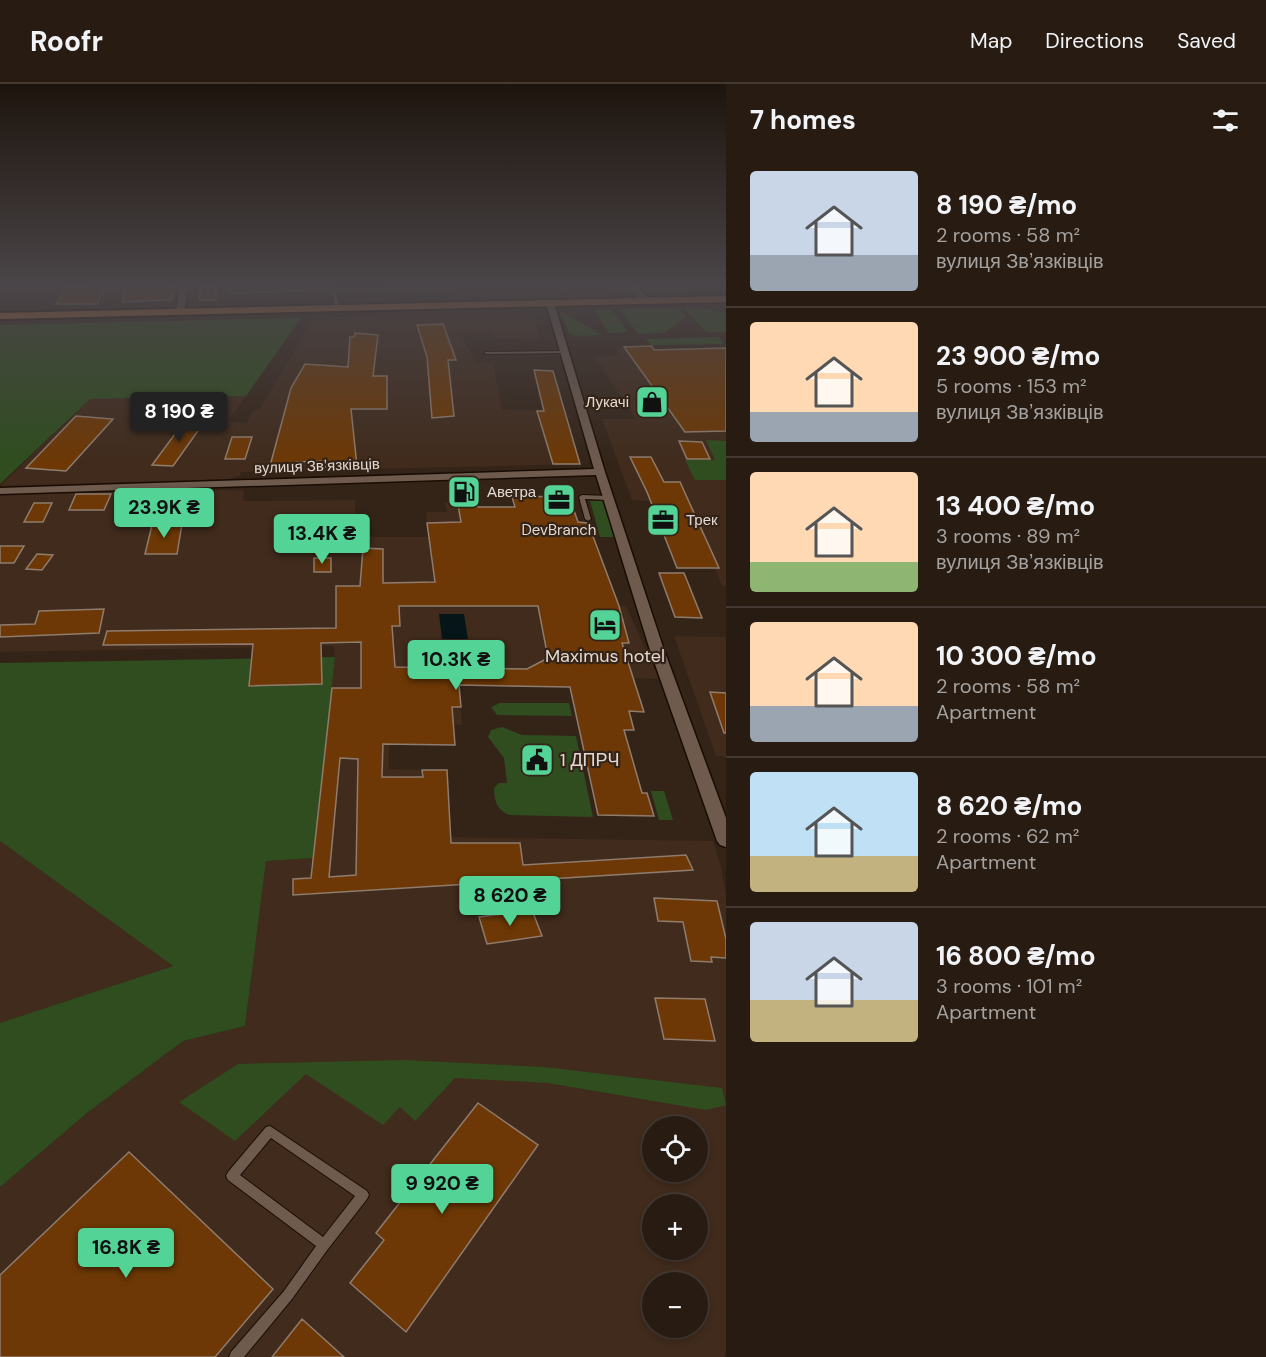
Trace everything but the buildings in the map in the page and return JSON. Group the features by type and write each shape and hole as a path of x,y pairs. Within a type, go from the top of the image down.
{"street":[{"path":"563,344 608,498 656,646 726,841"},
{"name":"вулиця Звʼязківців","path":"0,491 600,472"}],"lane":[{"path":"486,353 565,352"},
{"path":"588,519 582,497 608,498"},
{"path":"236,1357 288,1295 363,1196 270,1131 232,1176 324,1245"}],"shaded area":[{"path":"298,344 466,344 476,363 493,363 502,410 564,411 580,464 241,472 240,476 228,479 0,486 90,399 246,396 228,421 247,423 252,412 260,409"},
{"path":"652,346 655,350 726,348 726,586 722,586 715,568 719,568 692,509 654,509 650,501 632,500 602,419 636,419 595,357 620,356 615,347"},
{"path":"244,490 243,501 355,500 356,537 429,537 426,512 447,512 445,503 458,503 474,523 587,522 618,606 626,606 659,679 633,678 636,688 459,685 462,725 389,724 389,769 422,770 431,837 713,841 721,867 726,896 726,1351 724,1357 0,1357 0,1187 87,1113 183,1041 245,1026 266,861 313,858 335,657 334,646 0,652 0,494"},
{"path":"439,614 464,614 468,639 442,639"},
{"path":"674,636 726,637 726,757 716,756"},
{"path":"0,841 173,966 0,1023"}],"green space":[{"path":"0,344 282,344 246,396 90,399 0,484"},
{"path":"706,440 726,441 726,480 695,480 685,460 715,460"},
{"path":"590,501 603,501 614,537 600,537"},
{"path":"335,657 313,858 266,861 245,1026 183,1041 87,1113 0,1187 0,1023 173,966 0,841 0,663"},
{"path":"500,703 569,703 572,716 497,715 491,707"},
{"path":"502,727 522,735 576,736 593,817 509,815 501,810 496,801 494,788 499,783 507,783 504,758 488,737 491,730"},
{"path":"651,791 664,791 673,820 659,820"},
{"path":"403,1060 544,1067 722,1088 726,1105 706,1110 548,1083 455,1078 415,1121 400,1107 383,1125 306,1074 235,1141 179,1102 238,1064"}],"place":[{"name":"Лукачі","path":"652,402"},
{"name":"Аветра","path":"464,492"},
{"name":"DevBranch","path":"559,500"},
{"name":"Трек","path":"663,520"},
{"name":"Maximus hotel","path":"605,625"},
{"name":"1 ДПРЧ","path":"537,760"}]}
